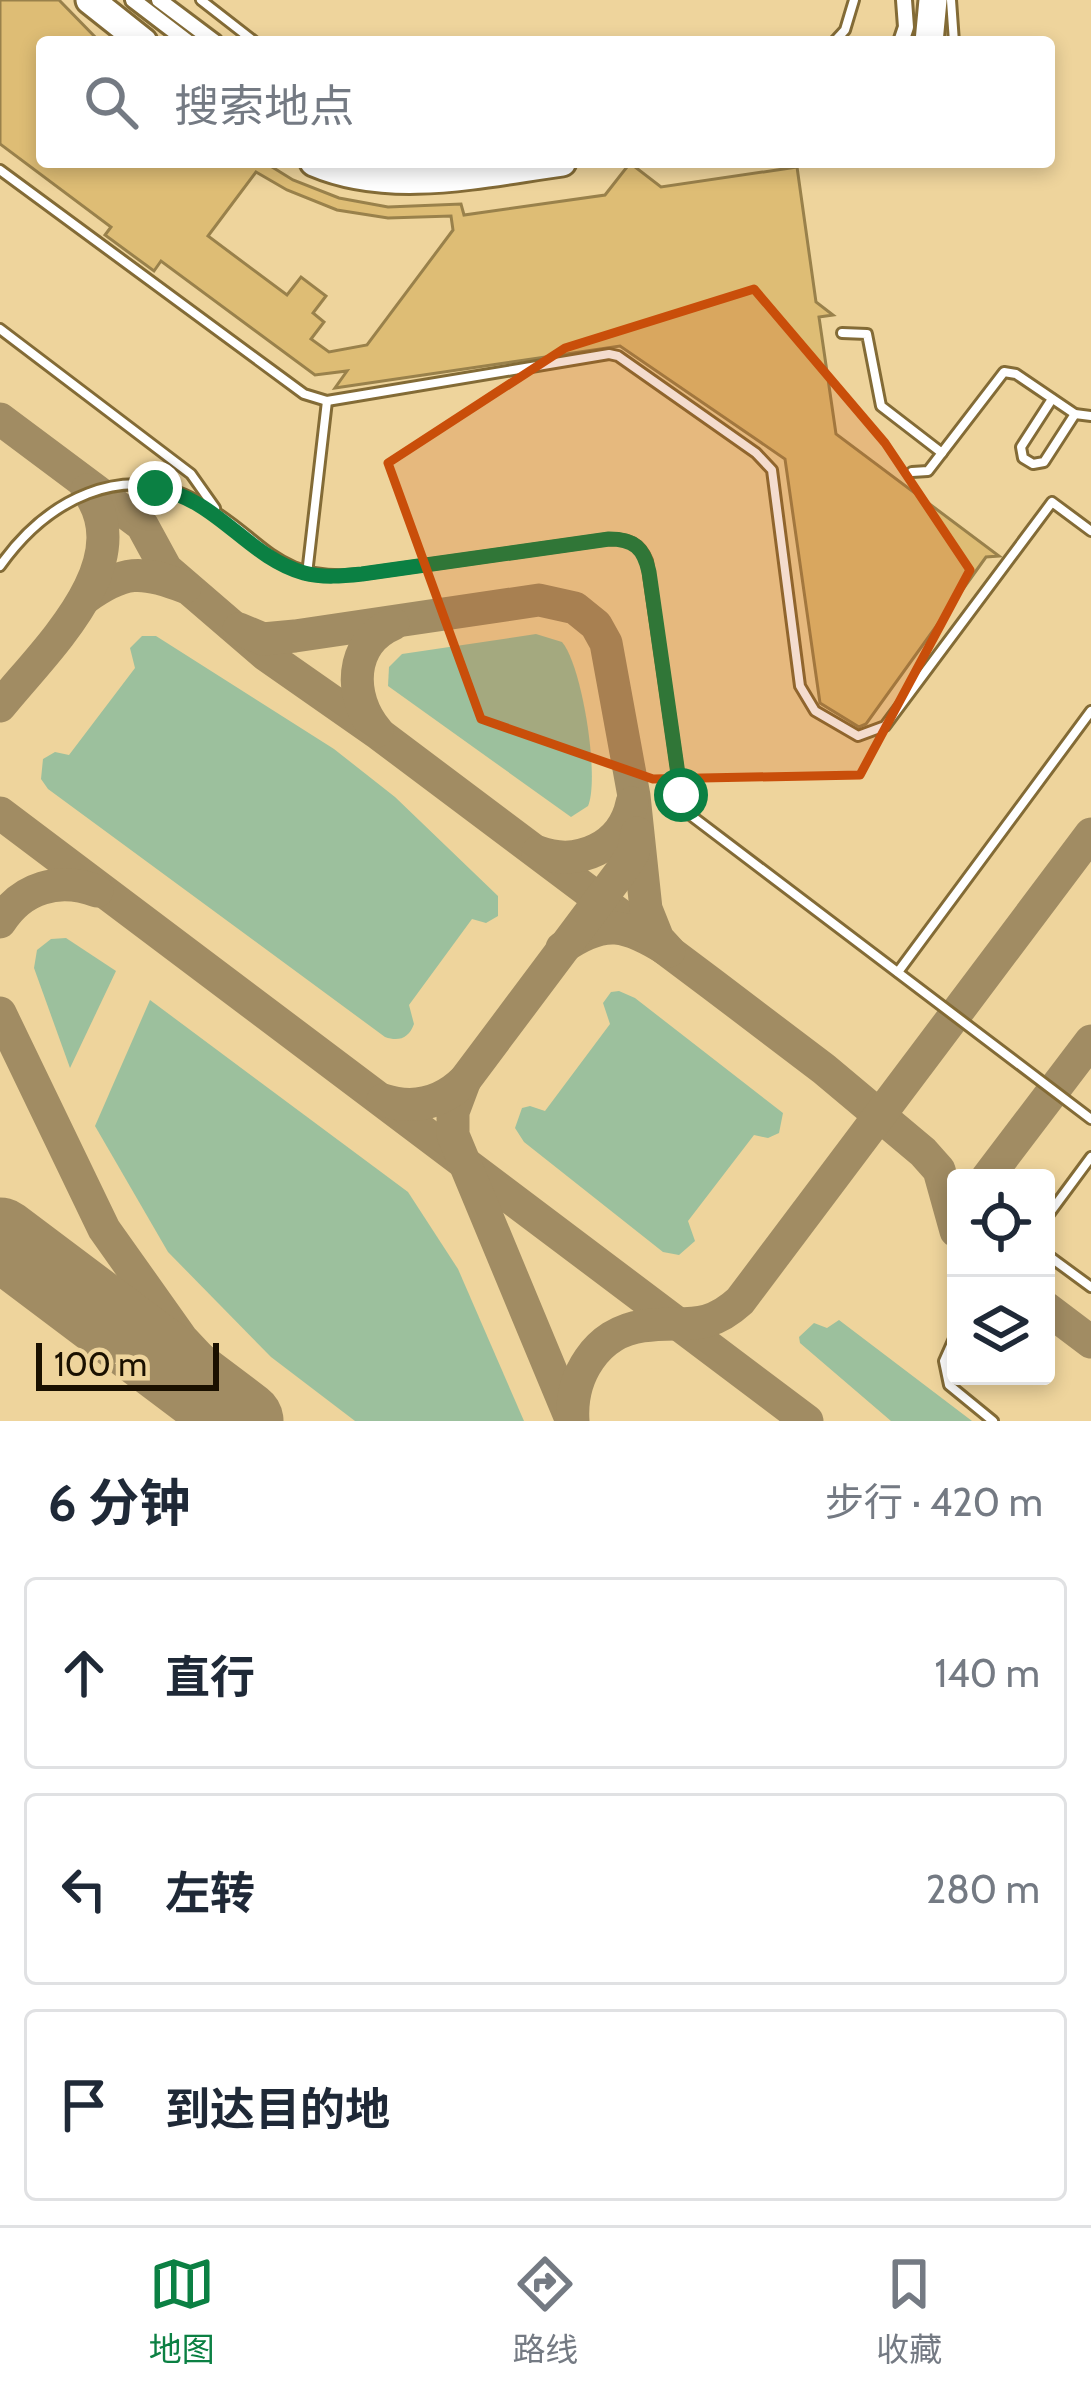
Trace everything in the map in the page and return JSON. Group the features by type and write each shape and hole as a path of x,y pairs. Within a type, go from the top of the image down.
{"highway":[{"path":"90,0 135,36"},
{"path":"930,36 933,0"},
{"path":"335,168 370,178 405,179 507,168"}],"street":[{"path":"108,0 154,36"},
{"path":"133,0 180,36"},
{"path":"159,0 207,36"},
{"path":"903,36 904,0"},
{"path":"360,168 434,168"}],"lane":[{"path":"201,0 247,36"},
{"path":"839,36 854,0"},
{"path":"950,0 953,36"},
{"path":"0,170 304,394 327,401 618,356 756,453 772,470 800,686 814,711 858,736 885,726 1052,502 1091,531"},
{"path":"0,329 191,474 218,515"},
{"path":"842,333 868,334 881,406 942,453"},
{"path":"912,472 928,471 1004,372 1016,374 1075,415 1091,416"},
{"path":"1052,399 1021,447 1023,458 1034,464 1044,462 1075,415"},
{"path":"307,574 327,401"},
{"path":"0,566 46,514 100,490 138,486 170,490 218,515 276,560 307,574 362,574 609,539 639,546 649,572 681,795 689,814 1091,1119"},
{"path":"898,972 1091,711"},
{"path":"1055,1206 1091,1157"},
{"path":"1055,1261 1091,1287"},
{"path":"950,1385 993,1421"}],"highlighted area":[{"path":"754,289 885,443 970,570 860,775 653,779 481,719 388,463 565,348"}],"green space":[{"path":"536,634 562,642 582,697 591,792 588,806 571,817 388,686 389,667 402,654"},
{"path":"142,636 156,636 334,749 395,797 498,896 498,916 486,923 472,919 409,1005 414,1024 406,1036 385,1037 48,789 41,779 43,759 55,752 69,755 135,668 130,648"},
{"path":"66,938 116,971 70,1068 34,968 37,950 51,939"},
{"path":"611,992 635,998 783,1113 779,1133 768,1138 754,1135 688,1221 695,1241 679,1255 663,1252 524,1142 515,1128 522,1108 545,1111 610,1024 603,1003"},
{"path":"150,1000 408,1192 458,1269 524,1421 355,1421 271,1357 168,1252 95,1126"},
{"path":"839,1320 972,1421 891,1421 800,1343 799,1337 814,1323 827,1328"}],"building":[{"path":"0,0 59,0 94,36 36,36 36,168 274,168 339,198 388,207 461,204 464,215 605,195 626,168 636,168 661,187 797,168 816,302 833,315 819,317 836,434 999,556 986,557 866,724 859,727 820,703 785,459 620,346 335,388 347,371 315,375 161,261 154,271 105,235 111,227 0,144","holes":["256,172 337,210 388,218 451,216 453,230 367,345 329,352 311,339 324,322 313,313 326,296 301,277 287,295 208,236"]}],"taxiway":[{"path":"0,419 142,525 166,569 266,655 379,734 824,1069 923,1152 939,1170 947,1199"},
{"path":"0,706 61,633 95,576 102,547 101,518 87,490"},
{"path":"85,598 111,582 133,576 185,587"},
{"path":"239,629 263,639 295,636 539,600 575,608 596,625 606,643 634,796 646,909 658,939 669,951 616,928 591,932 562,948"},
{"path":"377,731 361,703 358,672 368,644 393,624"},
{"path":"538,852 568,857 597,850 619,831 632,803"},
{"path":"0,813 807,1421"},
{"path":"383,1100 427,1102 465,1080 620,873 633,853 637,833"},
{"path":"573,1421 581,1373 612,1337 643,1326 716,1318 740,1301 1091,834"},
{"path":"0,922 19,900 42,888 69,885 97,891"},
{"path":"0,1013 104,1229 182,1339 259,1421"},
{"path":"994,1169 1091,1041"},
{"path":"465,1080 453,1112 453,1135 571,1419"},
{"path":"1055,1315 1091,1342"},
{"path":"191,1357 206,1393 204,1421"}],"runway":[{"path":"0,1238 243,1421"}],"route":[{"path":"155,488 199,502 276,560 321,576 609,539 639,546 649,572 681,795"}]}
